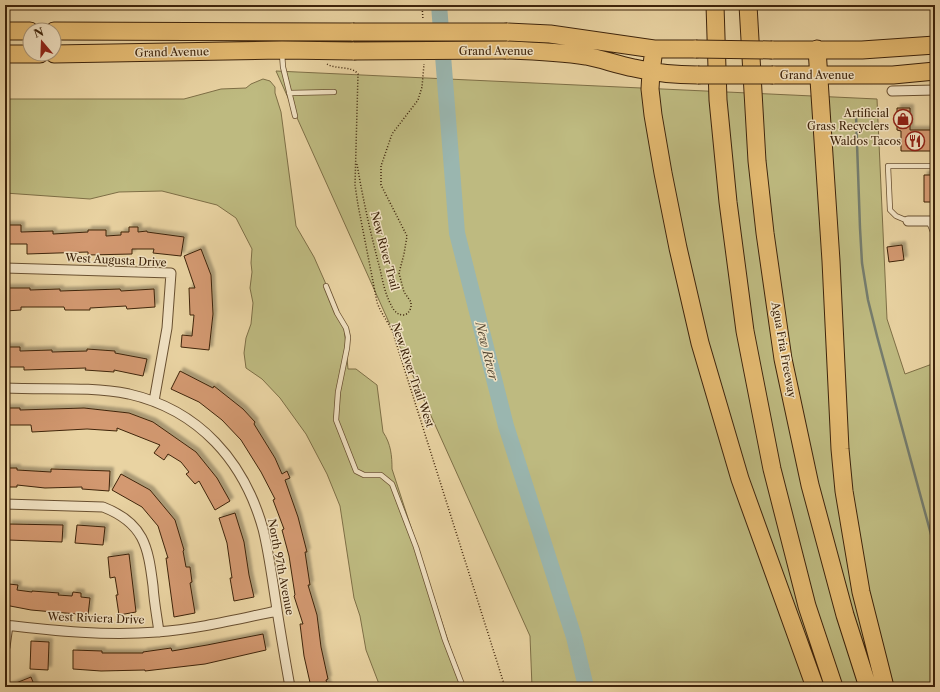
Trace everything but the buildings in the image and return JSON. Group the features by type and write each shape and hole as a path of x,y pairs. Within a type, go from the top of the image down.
{"highway":[{"path":"715,5 718,100 728,202 745,331 774,476 807,606 834,687"},
{"name":"Agua Fria Freeway","path":"748,5 757,161 765,233 783,359 810,485 845,615 868,687"},
{"path":"5,31 22,31"},
{"name":"Grand Avenue","path":"62,31 506,32 558,34 654,49 869,49 935,45"},
{"path":"654,49 651,72 651,95 663,173 678,248 700,343 740,479 815,687"},
{"path":"818,49 831,262 840,449 844,491 861,592 884,687"},
{"name":"Grand Avenue","path":"62,54 282,50 506,50 577,55 651,72 673,75 893,75 935,71"},
{"path":"5,54 22,54"}],"street":[{"path":"892,91 935,90"},
{"path":"908,221 932,222"},
{"name":"West Augusta Drive","path":"5,268 171,273 167,328 154,401"},
{"name":"North 97th Avenue","path":"5,388 100,390 128,394 154,401 191,420 220,446 235,466 250,492 263,529 290,687"},
{"path":"5,504 103,507 118,512 132,524 144,541 149,557 159,632"},
{"name":"West Riviera Drive","path":"5,647 6,625 124,634 202,627 277,611"}],"lane":[{"path":"282,50 283,67 295,116"},
{"path":"289,93 334,92"},
{"path":"908,221 896,216 890,210 888,166 935,166"},
{"path":"932,222 935,237"},
{"path":"326,286 337,313 346,328 348,338 336,410 336,420 339,430 356,471 364,475 381,475 392,484 416,547 445,640 463,687"}],"path":[{"name":"New River Trail West","path":"326,62 331,66 351,69 356,71 358,74 355,185 377,302 380,312 390,324 393,333 505,687"},
{"name":"New River Trail","path":"356,161 369,226 386,291 394,311 405,315 411,308 411,302 404,292 399,273 407,236 381,185 381,166 392,134 418,100"}],"shaded area":[{"path":"276,71 877,99 887,319 905,374 935,363 935,687 532,687 530,636"},
{"path":"263,79 270,81 275,87 275,93 281,112 296,226 314,257 344,325 348,369 356,369 377,385 383,432 388,441 392,459 392,469 463,687 379,687 366,650 360,616 354,598 340,506 327,474 306,434 280,398 262,379 246,368 244,353 246,338 251,324 253,303 250,288 252,249 236,218 217,205 162,191 119,192 90,199 5,193 5,99 184,99 221,89 246,88"}],"waterway":[{"name":"New River","path":"439,5 457,233 506,426 574,637 586,687"},
{"path":"856,115 862,263 868,300 935,549"}],"place":[{"name":"Artificial Grass Recyclers","path":"903,119"},
{"name":"Waldos Tacos","path":"915,141"}]}
